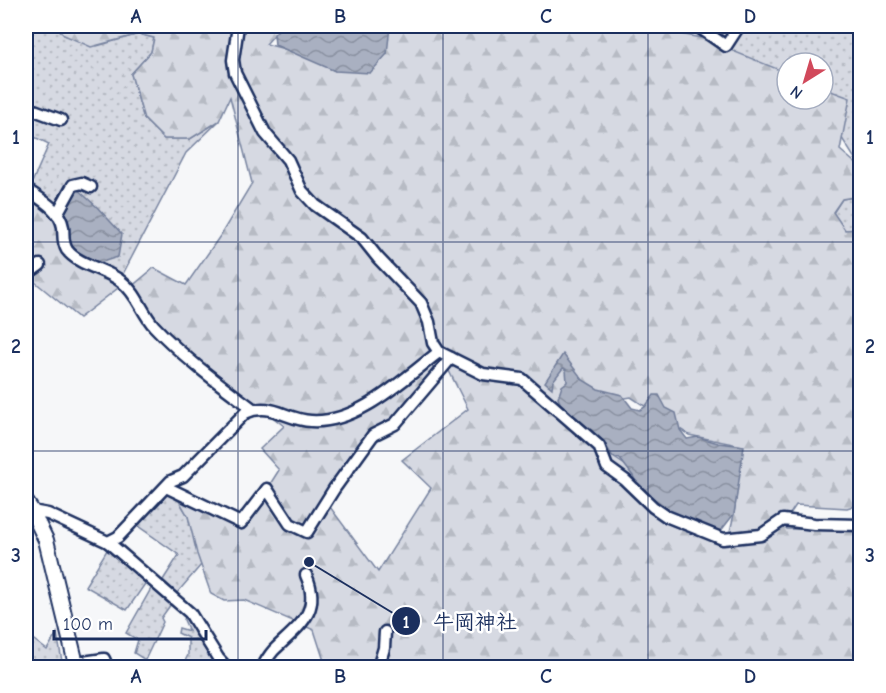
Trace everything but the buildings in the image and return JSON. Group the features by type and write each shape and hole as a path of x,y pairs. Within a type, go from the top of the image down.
{"main road":[{"path":"29,507 46,540 76,665"}],"street":[{"path":"238,26 233,60 235,73 265,132 288,160 302,190 315,205 362,238 421,303 429,322 433,343 439,352 483,374 522,378 600,446 607,467 625,480 653,507 666,516 716,537 723,539 761,535 783,520 814,524 861,525"},
{"path":"697,26 726,46 739,26"},
{"path":"26,107 61,120"},
{"path":"57,214 73,185 82,183 92,187"},
{"path":"26,189 49,205 57,214 63,227 63,241 67,250 87,264 120,279 130,288 159,332 197,368 253,409"},
{"path":"26,275 40,264"},
{"path":"108,542 118,537 171,481 183,476 245,413 253,409 267,408 310,421 332,420 369,404 439,352"},
{"path":"166,487 241,522 267,489 290,524 308,532 334,489 373,435 395,424 451,358"},
{"path":"29,507 108,542 190,613 223,666"},
{"path":"262,668 275,648 285,641 310,611 312,589 306,575"},
{"path":"378,668 384,648 385,632"},
{"path":"76,665 104,659 108,668"}],"green space":[{"path":"26,26 56,26 64,35 97,46 139,34 154,38 151,52 131,74 144,119 164,139 190,139 219,121 186,153 123,274 93,267 67,251 30,187 49,144 26,133"},
{"path":"56,26 282,26 266,44 304,54 335,71 375,53 387,54 388,26 637,26 701,38 775,68 775,111 835,111 835,92 850,98 840,150 860,167 860,196 842,199 833,212 845,230 860,229 860,504 847,508 796,505 786,520 749,535 729,536 743,446 689,435 631,397 614,400 600,393 591,397 604,451 631,469 669,521 725,542 770,535 782,524 787,529 850,530 860,535 860,667 414,668 394,665 393,668 326,667 314,630 244,600 224,601 211,594 197,554 188,516 173,490 241,522 279,470 260,449 284,426 248,398 222,385 197,368 152,324 130,288 154,268 186,285 220,236 252,183 230,97 219,121 190,139 164,139 144,119 131,74 151,52 154,38 139,34 91,47 64,35","holes":["446,365 468,409 402,460 431,488 378,572 330,507 370,439 395,424"]},
{"path":"637,26 860,26 860,167 833,124 828,111 835,111 835,51 775,51 775,81 701,38"},
{"path":"860,196 860,229 845,230 833,213 842,199"},
{"path":"37,202 53,215 63,249 122,285 79,318 26,277 26,215"},
{"path":"166,494 178,499 188,516 201,565 177,593 163,580 179,555 138,526"},
{"path":"107,550 147,581 127,610 85,586"},
{"path":"152,587 171,604 161,618 163,622 145,660 134,653 138,640 126,633"},
{"path":"185,617 192,624 194,633 216,665 214,667 182,667 188,655 188,638 178,633 179,628 189,631"},
{"path":"57,633 63,667 26,667 26,634 47,650"}],"water":[{"path":"282,26 390,26 387,54 370,73 335,71 275,45 274,34"},
{"path":"75,187 122,234 118,257 99,263 71,248 65,241 67,217 61,209"},
{"path":"563,354 583,380 598,389 622,395 632,408 640,410 654,395 659,395 666,408 676,413 680,430 687,439 698,437 718,443 744,446 734,514 716,537 661,512 640,491 633,476 620,459 613,457 606,446 594,437 581,431 558,398 562,386 567,382 566,370 563,368 553,381 552,388 545,382"}],"place":[{"name":"牛岡神社","path":"309,562"}]}
